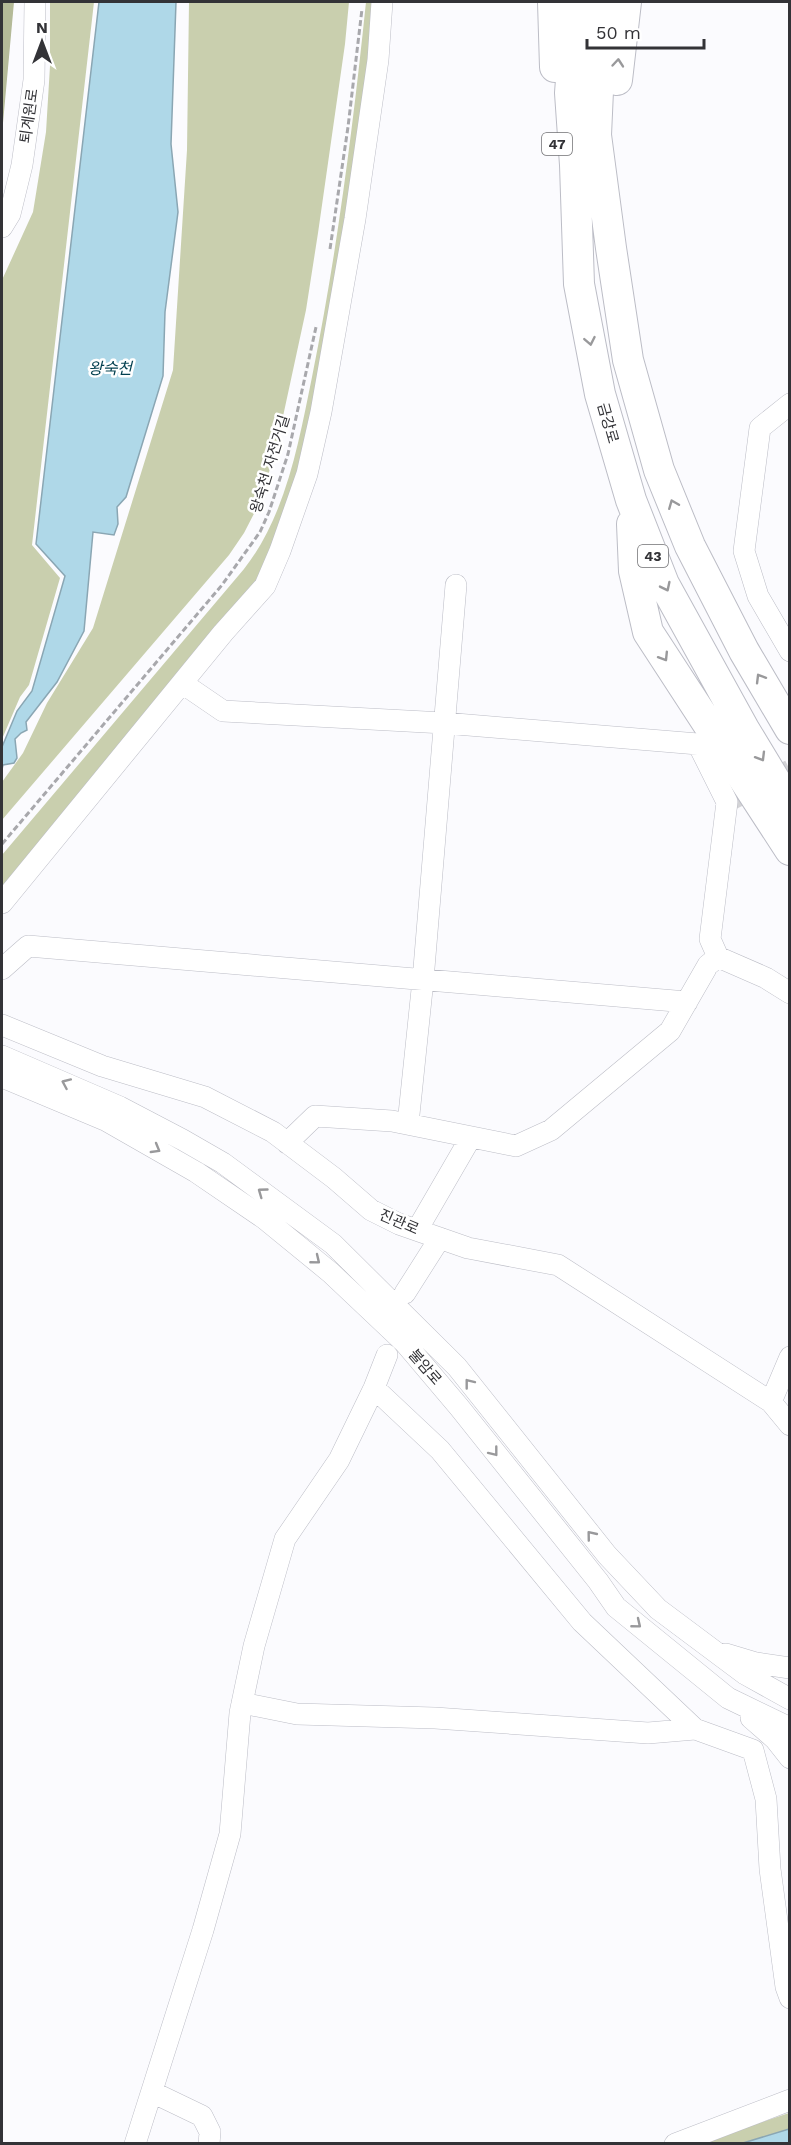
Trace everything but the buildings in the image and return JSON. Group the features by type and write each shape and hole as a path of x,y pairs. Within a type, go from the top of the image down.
{"highway":[{"name":"47","path":"554,2 560,209 579,284"},
{"name":"금강로","path":"578,2 570,93 579,284 600,394 631,500 664,584 789,805"},
{"name":"43","path":"602,2 596,135 610,248 628,360 659,470 696,557 744,651 789,729"},
{"path":"610,248 613,136 620,40 626,2"},
{"path":"631,500 634,571 648,632 789,850"}],"street":[{"name":"퇴계원로","path":"2,227 10,214 22,165 34,80 35,2"},
{"path":"2,903 182,682 265,586 307,474 321,412 378,60 382,2"},
{"path":"789,404 760,428 744,550 758,596 789,651"},
{"path":"408,1124 423,980 456,585"},
{"path":"182,682 223,711 444,723 698,744 727,802 710,939 718,957 766,978 789,993"},
{"path":"2,969 28,946 687,1002"},
{"path":"287,1143 315,1116 392,1121 516,1146 551,1130 670,1031 708,965 718,957"},
{"name":"진관로","path":"2,1025 102,1065 205,1097 273,1132 334,1178 371,1210 399,1224 468,1248 558,1265 771,1402 789,1425"},
{"name":"불암로","path":"2,1056 112,1114 255,1212 331,1273 404,1342 598,1581 616,1607 728,1698 789,1728"},
{"name":"불암로","path":"2,1077 183,1140 223,1163 333,1244 457,1367 629,1580 658,1609 745,1674 789,1699"},
{"path":"417,1230 471,1137"},
{"path":"405,1293 440,1238"},
{"path":"135,2144 203,1930 230,1834 242,1703 254,1646 285,1539 339,1460 374,1388 387,1355"},
{"path":"771,1402 789,1357"},
{"path":"374,1388 440,1450 582,1622 694,1729 753,1750 766,1798 770,1869 789,1998"},
{"path":"713,1651 756,1663 789,1668"},
{"path":"728,1698 775,1739 789,1758"},
{"path":"242,1703 297,1714 435,1718 648,1733 694,1729"},
{"path":"152,2092 202,2116 210,2132 209,2144"},
{"path":"675,2144 789,2100"}],"path":[{"path":"329,256 348,128 362,2"},
{"name":"왕숙천 자전거길","path":"2,844 237,566 260,532 276,493 294,432 317,321"}],"green space":[{"path":"2,2 14,2 2,134"},
{"path":"50,2 94,2 32,545 60,578 29,685 20,697 2,739 2,280 33,212 46,132 50,66"},
{"path":"189,2 349,2 345,44 306,310 282,421 263,496 244,533 229,555 2,820 2,782 23,753 47,703 93,628 173,370 187,150"},
{"path":"366,2 378,2 374,54 305,466 264,575 2,887 2,855 244,569 271,526 281,502 302,427 337,237"},
{"path":"789,2113 789,2143 697,2144 699,2143"}],"water":[{"name":"왕숙천","path":"99,2 176,2 171,144 178,212 165,312 163,376 126,497 117,507 118,524 114,535 93,532 84,631 57,682 26,722 27,730 15,739 17,758 14,763 3,765 2,769 2,747 17,711 32,691 65,576 36,544"},
{"path":"789,2129 789,2143 743,2143"}],"tunnel":[{"path":"727,802 790,770"}]}
